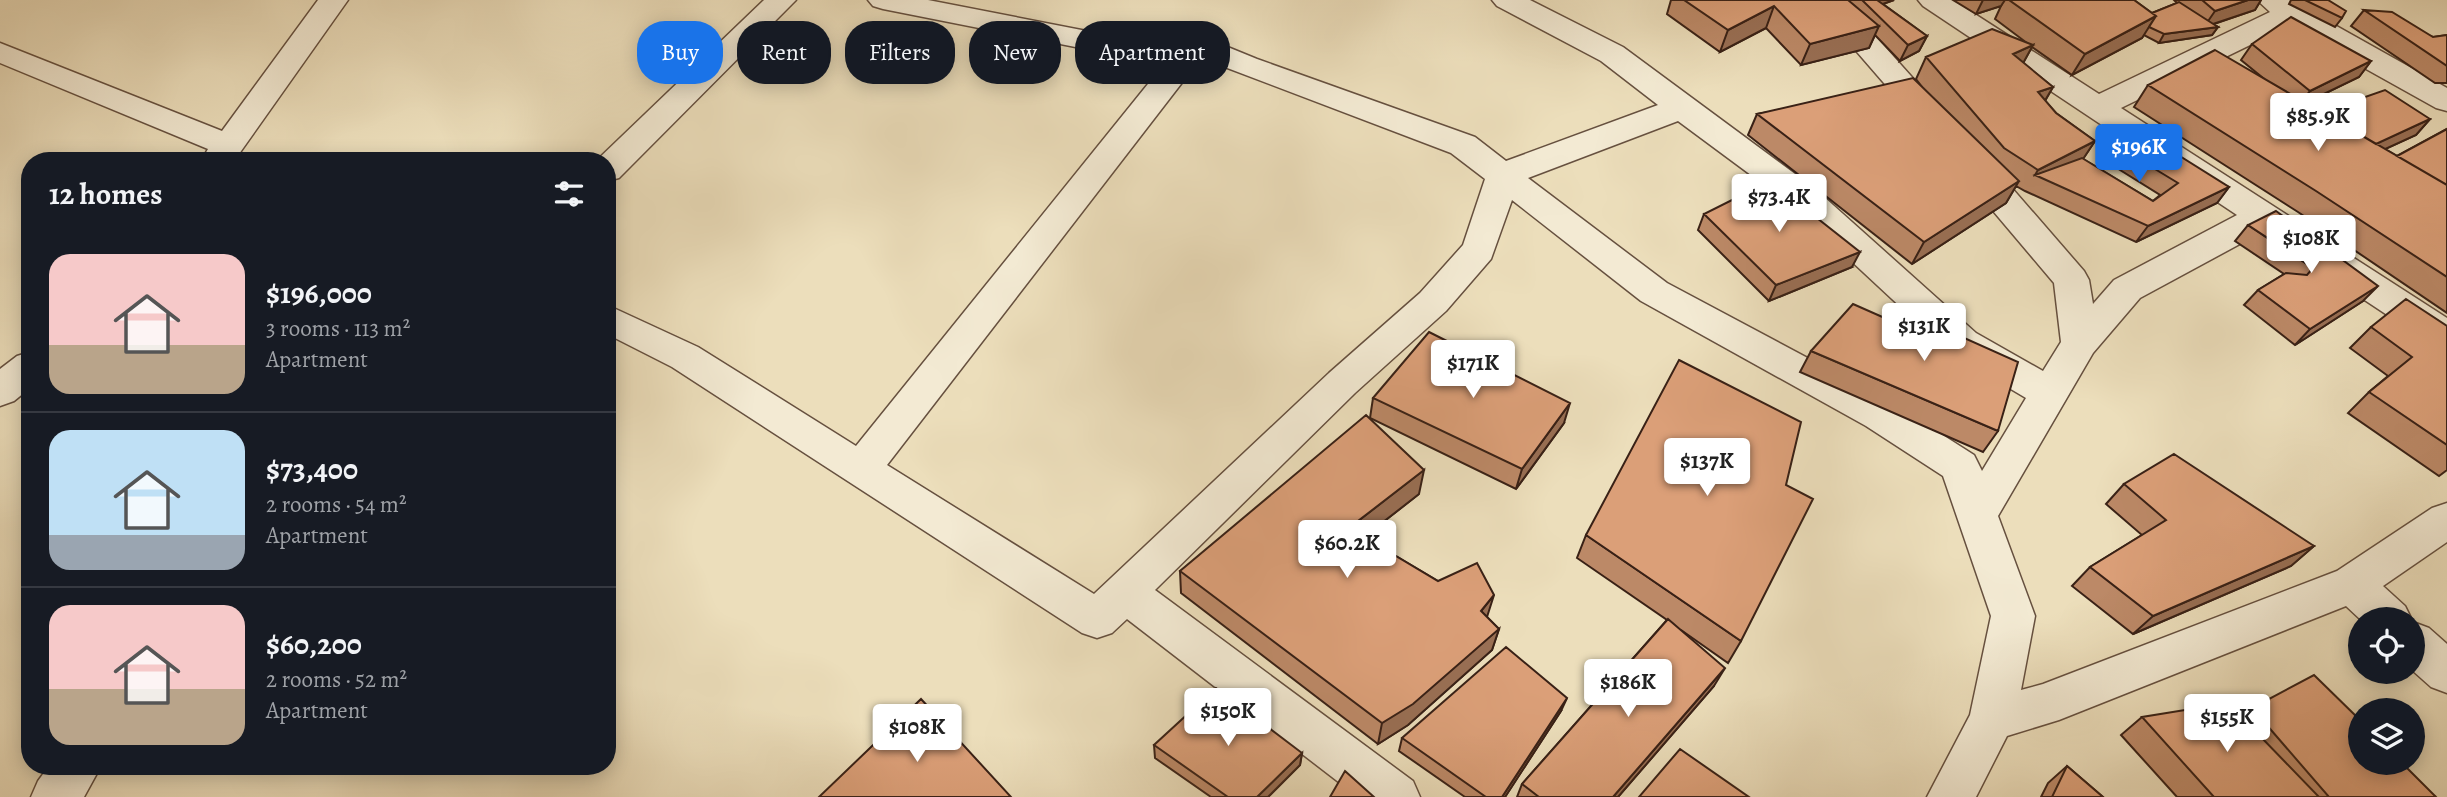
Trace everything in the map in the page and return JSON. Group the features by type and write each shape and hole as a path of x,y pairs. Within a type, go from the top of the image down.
{"street":[{"path":"225,152 333,0"},
{"path":"883,0 1075,38"},
{"path":"1507,0 1612,54 1802,196 1963,343 2049,393"},
{"path":"1828,0 2071,280 2081,343"},
{"path":"1933,0 2447,337"},
{"path":"616,161 783,2"},
{"path":"2098,107 2281,7 2447,101"},
{"path":"0,52 222,152"},
{"path":"1230,58 1463,145 1654,292 1880,415 1960,466 2013,616 1992,719 1951,797"},
{"path":"861,469 1165,84"},
{"path":"1503,175 1682,107"},
{"path":"616,323 685,358 1097,620 1342,383 1433,302 1479,250 1503,175"},
{"path":"1977,516 2081,343 2127,289 2263,216"},
{"path":"0,391 21,374"},
{"path":"1992,719 2043,705 2352,584 2447,520"},
{"path":"2352,584 2376,607"},
{"path":"1126,593 1396,797"},
{"path":"2425,653 2447,674"},
{"path":"55,797 71,775"}],"building":[{"path":"1684,0 1848,0 1879,26 1810,44 1774,6 1728,30"},
{"path":"1862,0 1877,0 1927,36 1908,45"},
{"path":"2009,0 2134,0 2156,16 2085,54"},
{"path":"2202,0 2248,0 2215,11"},
{"path":"2305,0 2328,0 2346,11 2342,18"},
{"path":"2179,2 2218,27 2164,34 2149,27 2156,16 2152,13"},
{"path":"2364,10 2392,12 2433,37 2447,35 2447,66"},
{"path":"2291,17 2371,61 2310,91 2252,44"},
{"path":"1992,29 2033,45 2013,54 2053,87 2038,92 2056,113 2095,141 2038,170 2004,148 1926,57"},
{"path":"2215,50 2447,185 2447,277 2148,85"},
{"path":"1913,78 2019,181 1924,242 1757,114"},
{"path":"2385,90 2430,119 2376,144 2322,112"},
{"path":"2447,129 2447,185 2397,156"},
{"path":"2151,138 2229,187 2148,226 2035,175 2082,158 2153,201 2178,183 2122,149"},
{"path":"1770,181 1860,252 1776,285 1704,214"},
{"path":"2276,211 2378,286 2310,329 2258,290 2286,273 2307,275 2313,268 2248,225"},
{"path":"2406,299 2447,326 2447,445 2369,392 2412,357 2371,327"},
{"path":"1853,304 1914,331 1922,319 2018,362 1998,431 1811,351"},
{"path":"1429,332 1570,403 1522,469 1373,398"},
{"path":"1679,360 1801,422 1786,485 1813,499 1741,641 1586,535"},
{"path":"1366,415 1424,470 1349,528 1438,581 1477,563 1494,595 1481,611 1499,629 1413,704 1382,723 1180,571"},
{"path":"2174,454 2314,546 2153,616 2090,567 2166,520 2124,484"},
{"path":"1668,619 1725,668 1613,797 1539,797 1522,784"},
{"path":"1506,647 1567,698 1502,797 1486,797 1402,738"},
{"path":"2314,675 2348,708 2348,775 2414,775 2436,797 2329,797 2252,708"},
{"path":"1216,688 1302,753 1257,797 1228,797 1154,745"},
{"path":"921,699 1011,797 819,797"},
{"path":"2228,703 2319,797 2214,797 2142,717"},
{"path":"1680,749 1749,797 1639,797"},
{"path":"2067,766 2103,797 2052,797"},
{"path":"1345,771 1374,797 1330,797"}]}
